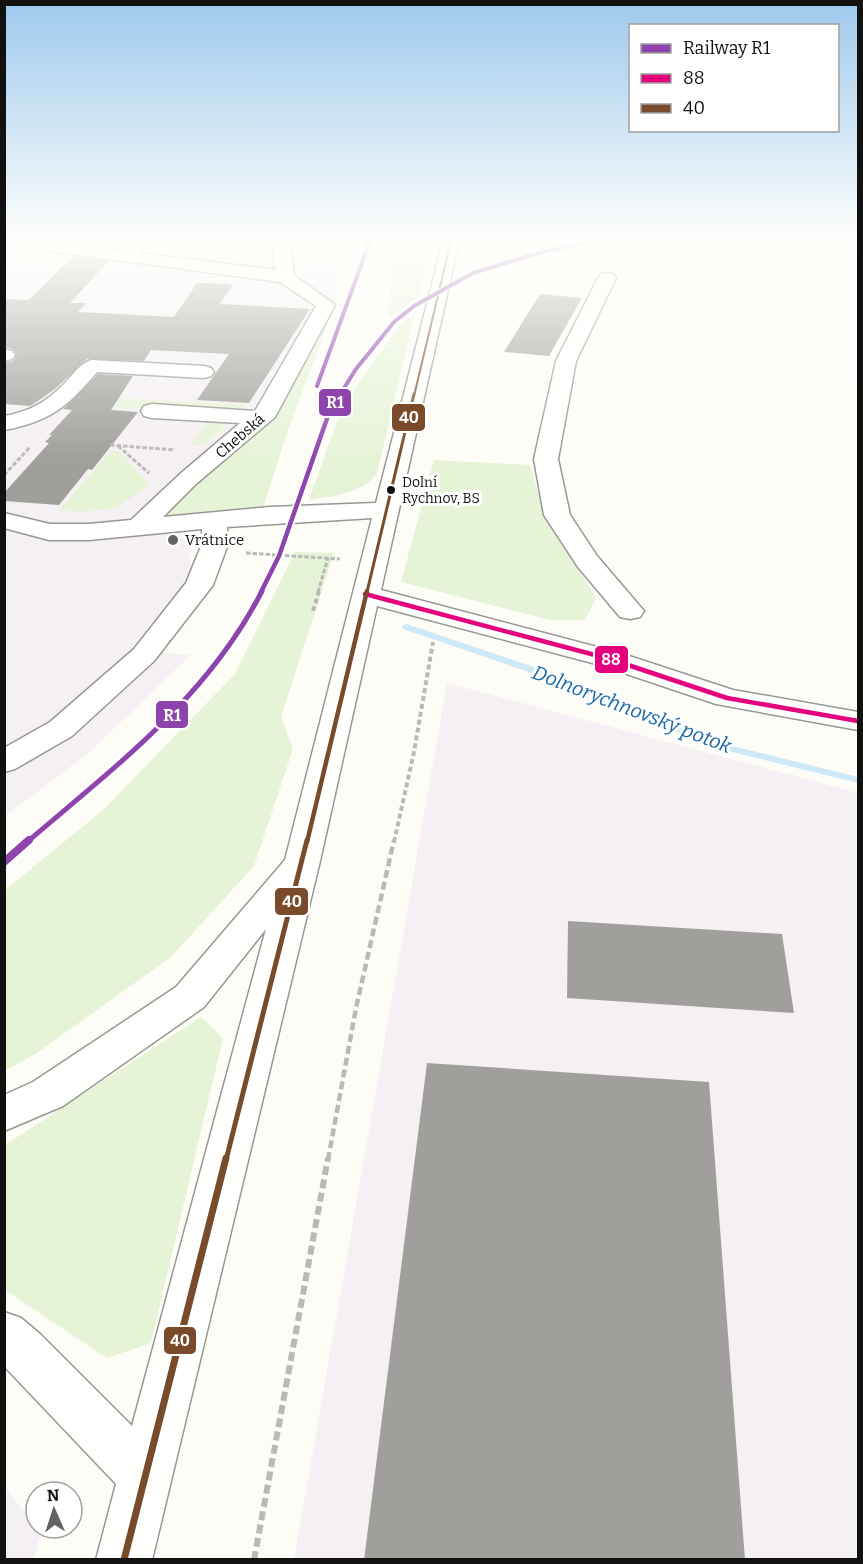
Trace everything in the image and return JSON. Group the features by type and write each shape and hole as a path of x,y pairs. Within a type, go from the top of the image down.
{"street":[{"name":"Chebská","path":"139,527 188,479 262,418 321,314"},
{"path":"124,1560 144,1474 302,861 433,314"},
{"path":"589,314 566,361 546,459 557,515 587,561 630,611"},
{"path":"4,423 28,419 49,410 92,366 204,372 190,392"},
{"path":"75,385 132,388"},
{"path":"152,411 262,418"},
{"path":"4,520 49,532 89,532 139,527 215,532 386,510"},
{"path":"4,762 61,729 144,655 199,585 215,532"},
{"path":"365,594 610,659 727,698 858,721"},
{"path":"4,1114 48,1094 190,997 302,861"},
{"path":"4,1334 31,1357 106,1439 144,1474"}],"path":[{"path":"4,475 37,439"},
{"path":"110,445 183,450"},
{"path":"118,446 150,474"},
{"path":"215,532 253,555 373,561"},
{"path":"313,611 328,558"},
{"path":"254,1560 356,1008 414,752 432,649"}],"shaded area":[{"path":"5,314 331,314 273,420 196,485 192,522 186,534 193,572 175,601 136,651 191,655 86,755 5,816"},
{"path":"447,683 858,793 858,1559 294,1560"},
{"path":"4,1486 24,1511 24,1540 39,1540 34,1559 5,1559"}],"green space":[{"path":"332,314 288,430 263,508 182,518 167,516 173,505 273,420"},
{"path":"415,314 377,473 364,486 355,490 309,500 343,405 401,324"},
{"path":"117,398 247,405 240,414 111,406"},
{"path":"209,420 230,422 203,446 191,445"},
{"path":"111,451 119,451 149,485 116,508 81,512 59,510"},
{"path":"434,460 530,465 545,515 596,598 585,620 550,620 401,582"},
{"path":"295,552 334,553 281,717 293,749 254,866 171,957 37,1053 5,1071 5,890 102,811 235,674"},
{"path":"201,1017 223,1038 151,1343 107,1358 5,1290 5,1145"}],"building":[{"path":"4,314 116,314 174,317 176,314 307,314 249,403 197,400 229,354 151,350 144,361 87,359 55,389 30,406 4,404 4,363 13,361 17,355 13,349 4,347"},
{"path":"528,314 573,314 549,356 504,352"},
{"path":"98,374 133,376 111,410 138,412 92,470 88,469 59,505 4,501 4,493 49,443 45,442 52,435 49,435 72,410 63,409"},
{"path":"568,921 782,934 794,1013 567,998"},
{"path":"427,1063 709,1082 745,1560 364,1560"}],"waterway":[{"name":"Dolnorychnovský potok","path":"407,627 565,681 716,745 858,780"}],"rail line":[{"name":"R1","path":"317,386 343,314"},
{"name":"R1","path":"4,862 159,729 211,672 255,604 279,556 330,410 356,369 394,322 404,314"}],"transit line":[{"name":"40","path":"124,1560 302,861 433,314"},
{"name":"88","path":"365,594 610,659 727,698 858,721"}],"place":[{"name":"Dolní Rychnov, BS","path":"391,490"},
{"name":"Vrátnice","path":"173,540"}]}
